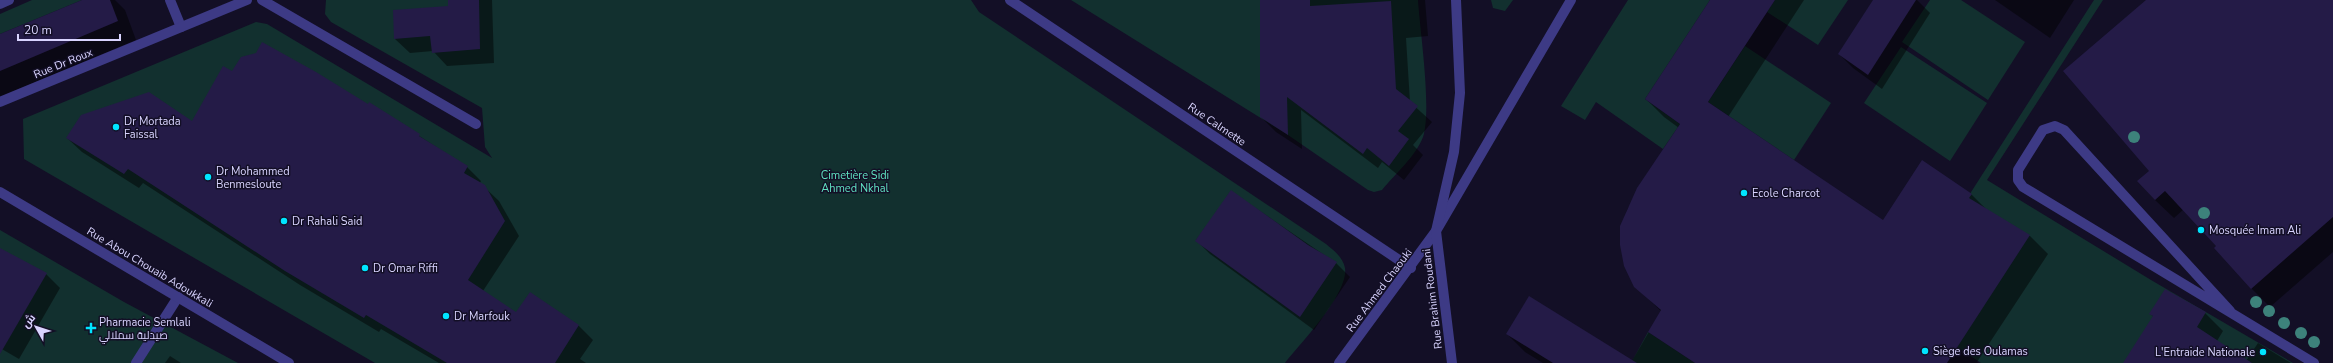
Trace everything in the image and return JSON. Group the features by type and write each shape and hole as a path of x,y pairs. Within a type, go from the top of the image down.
{"street":[{"path":"0,4 9,0"},
{"path":"170,0 181,27"},
{"name":"Rue Dr Roux","path":"0,102 247,0"},
{"path":"262,0 476,124"},
{"name":"Rue Calmette","path":"1010,0 1411,268"},
{"path":"1436,232 1454,152 1460,93 1456,0"},
{"name":"Rue Ahmed Chaouki","path":"1339,363 1411,268 1436,232 1571,0"},
{"path":"2230,312 2064,130 2055,126 2043,130 2018,170 2018,180 2023,187 2314,363"},
{"name":"Rue Abou Chouaib Adoukkali","path":"0,192 289,363"},
{"name":"Rue Brahim Roudani","path":"1436,232 1452,363"},
{"path":"136,363 178,297"}],"green space":[{"path":"32,0 82,0 0,34 0,14"},
{"name":"Cimetière Sidi Ahmed Nkhal","path":"326,0 971,0 979,12 1326,244 1342,260 1345,268 1344,278 1340,291 1332,304 1285,363 375,363 24,159 23,119 256,22 267,24 492,158 485,147 482,108 331,22 325,14"},
{"path":"1071,0 1418,0 1426,90 1423,137 1410,158 1382,190 1374,192 1368,190 1288,135"},
{"path":"1491,0 1513,0 1505,11 1493,8"},
{"path":"1628,0 1710,0 1645,99 1680,124 1663,149 1596,102 1585,120 1561,106"},
{"path":"1775,0 1848,0 1818,45 1767,12"},
{"path":"1930,0 1961,0 2025,42 1988,100 1902,42"},
{"path":"2094,0 2103,0 1987,180 2151,280 2293,363 1981,363 1933,331 1847,363 1893,314"},
{"path":"1745,46 1831,103 1794,160 1708,102"},
{"path":"1901,47 1987,103 1950,161 1864,103"},
{"path":"0,230 124,302 238,363 0,363"},
{"path":"1648,332 1695,363 1631,363"}],"building":[{"path":"82,0 110,0 118,21 0,71 0,34"},
{"path":"448,0 479,0 480,49 432,53 430,36 394,39 393,10 448,6"},
{"path":"1260,0 1310,0 1310,6 1391,1 1396,89 1418,106 1398,131 1409,139 1389,166 1367,148 1363,154 1287,97 1288,135 1260,117"},
{"path":"1710,0 1775,0 1708,102 1883,220 1922,160 1972,194 1969,198 2030,235 1947,363 1695,363 1648,332 1661,310 1634,287 1624,266 1620,245 1620,226 1637,188 1680,124 1645,99"},
{"path":"1873,0 1916,0 1868,75 1838,54"},
{"path":"2146,0 2333,0 2333,217 2251,289 2214,248 2216,246 2165,191 2155,200 2137,181 2149,171 2063,71"},
{"path":"262,42 316,72 368,104 369,102 420,134 419,136 468,166 464,173 485,185 505,221 468,280 516,312 530,292 579,325 555,363 447,363 366,315 364,318 285,271 128,169 124,174 66,138 81,115 149,92 192,121 223,66 232,71 241,57 256,53"},
{"path":"1231,190 1308,245 1337,262 1300,317 1195,241"},
{"path":"0,248 47,273 0,354"},
{"path":"2165,289 2206,312 2197,327 2252,363 2123,363 2153,316 2149,314"},
{"path":"1529,296 1637,363 1553,363 1506,334"}],"place":[{"name":"Dr Mortada Faissal","path":"116,127"},
{"name":"Dr Mohammed Benmesloute","path":"208,177"},
{"name":"Ecole Charcot","path":"1744,193"},
{"name":"Dr Rahali Said","path":"284,221"},
{"name":"Mosquée Imam Ali","path":"2201,230"},
{"name":"Dr Omar Riffi","path":"365,268"},
{"name":"Dr Marfouk","path":"446,316"},
{"name":"Pharmacie Semlali صيدلية سملالي","path":"91,328"},
{"name":"Siège des Oulamas","path":"1925,351"},
{"name":"L'Entraide Nationale","path":"2263,352"}]}
